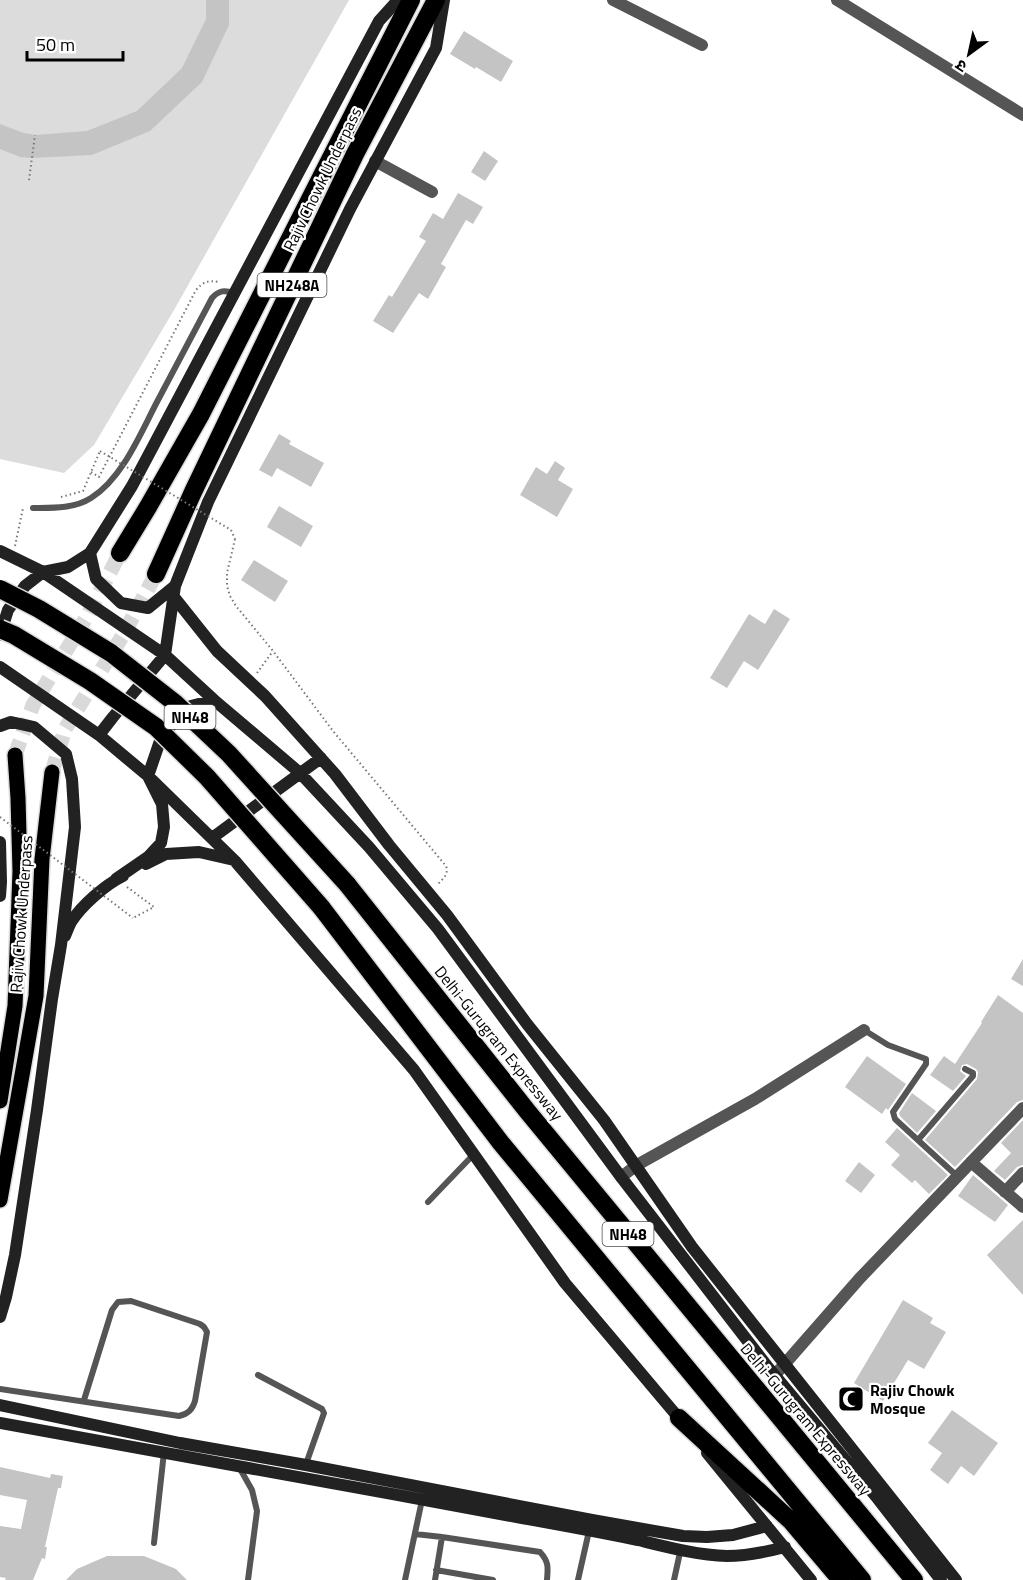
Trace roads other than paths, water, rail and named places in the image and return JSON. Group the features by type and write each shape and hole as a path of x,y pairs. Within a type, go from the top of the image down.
{"highway":[{"name":"Rajiv Chowk Underpass","path":"120,553 201,414 411,0"},
{"name":"Rajiv Chowk Underpass","path":"156,574 355,154 436,0"},
{"name":"Delhi-Gurugram Expressway","path":"0,589 39,609 111,653 175,703 229,754 347,884 528,1112 914,1580"},
{"name":"NH48","path":"0,629 14,635 90,681 156,728 207,777 321,907 501,1143 862,1580"},
{"path":"679,1418 791,1521 841,1580"}],"main road":[{"path":"0,635 8,610 25,586 44,572 68,567 90,553 132,486 379,21 398,0"},
{"path":"99,735 165,655 174,592 208,502 345,220 436,48 444,0"},
{"path":"0,551 44,572 165,655 300,773 369,847 438,929 621,1177 775,1375 878,1498 941,1580"},
{"path":"90,553 96,579 121,603 148,608 174,592"},
{"path":"174,592 217,651 265,696 335,774 429,893 527,1024 604,1120 681,1231 956,1580"},
{"path":"0,668 99,735 148,777 235,861 414,1070 565,1283 811,1580"},
{"path":"61,945 71,922 90,900 148,857 161,843 164,827 162,804 148,777 161,738 191,705 214,700"},
{"path":"0,726 11,722 34,727 66,754 72,779 75,827 61,945 15,1255 0,1317"},
{"name":"Rajiv Chowk Underpass","path":"0,1101 15,1006 20,871 15,755"},
{"path":"212,838 321,758"},
{"name":"Rajiv Chowk Underpass","path":"0,1200 36,996 42,859 52,772"},
{"path":"0,842 0,897"},
{"path":"116,879 166,854 199,852 235,861"},
{"path":"0,1405 180,1443 306,1465 591,1525 705,1555 729,1556 762,1553 785,1547"},
{"path":"0,1423 164,1451 422,1500 591,1525 707,1537 733,1535 767,1526"}],"street":[{"path":"613,0 702,45"},
{"path":"837,0 1023,115"},
{"path":"375,161 432,192"},
{"path":"621,1177 637,1165 755,1099 864,1030"},
{"path":"775,1375 860,1278 1023,1108"},
{"path":"971,1162 1023,1208"},
{"path":"1005,1192 1023,1173"}],"lane":[{"path":"33,508 62,508 79,503 92,497 111,480 130,452 212,298 218,292 236,289"},
{"path":"864,1030 888,1045 926,1059 926,1064 893,1112 895,1119 957,1176"},
{"path":"918,1140 973,1076 973,1073 965,1069"},
{"path":"428,1202 474,1154"},
{"path":"0,1389 179,1416 185,1415 192,1409 195,1401 207,1332 200,1324 131,1301 118,1302 112,1310 84,1400"},
{"path":"258,1375 322,1409 324,1413 306,1465"},
{"path":"154,1543 164,1451"},
{"path":"239,1467 252,1490 257,1511 248,1580"},
{"path":"405,1580 422,1500"},
{"path":"578,1580 591,1525"},
{"path":"416,1534 540,1552 546,1558 547,1580"},
{"path":"674,1580 683,1536"},
{"path":"435,1580 442,1537"},
{"path":"436,1570 493,1580"}],"tunnel":[{"path":"15,755 33,705 89,613 120,553"},
{"path":"52,772 65,729 123,635 156,574"}],"place":[{"name":"Rajiv Chowk Mosque","path":"851,1399"}]}
